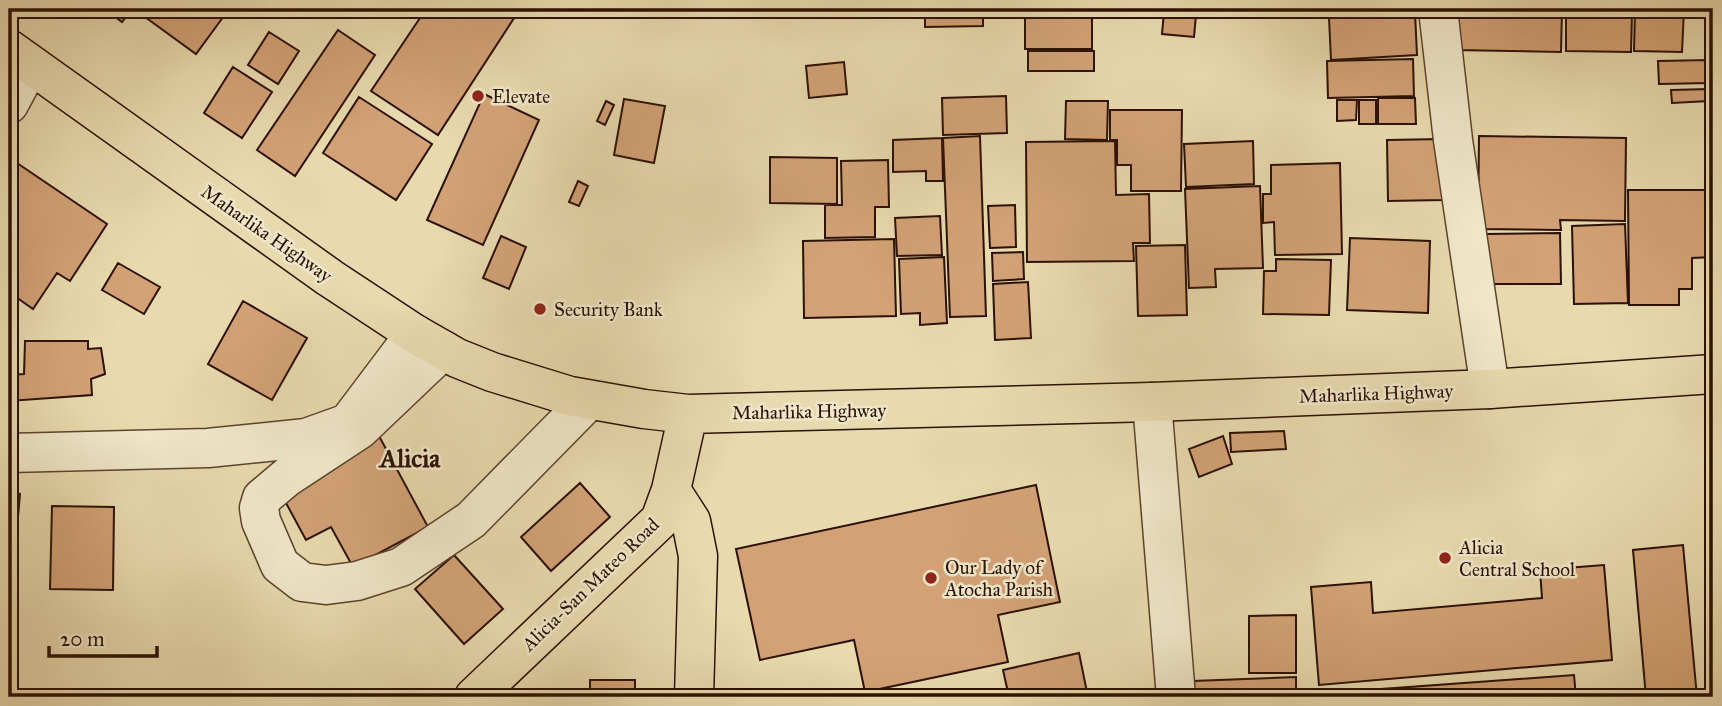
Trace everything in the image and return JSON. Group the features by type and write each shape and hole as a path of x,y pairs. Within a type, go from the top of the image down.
{"main road":[{"name":"Maharlika Highway","path":"20,57 330,278 429,342 492,372 589,400 688,414 1152,402 1490,389 1713,374"},
{"name":"Alicia-San Mateo Road","path":"474,697 660,520 671,491 688,414"},
{"path":"671,491 691,521 698,556 694,697"}],"street":[{"path":"1438,9 1453,140 1490,389"},
{"path":"9,104 20,57"},
{"path":"429,342 360,429 288,477 262,498 259,508 261,521 280,565 302,582 326,585 357,580 401,567 471,520 589,400"},
{"path":"9,453 208,448 306,439 348,423 429,342"},
{"path":"1152,402 1176,697"}],"building":[{"path":"105,9 132,9 122,22"},
{"path":"134,9 229,9 196,54"},
{"path":"426,9 520,9 438,135 371,91"},
{"path":"925,9 983,9 983,26 925,27"},
{"path":"1336,9 1410,9 1410,11 1337,16"},
{"path":"1455,9 1583,9 1583,12 1562,11 1561,52 1455,50"},
{"path":"1609,9 1684,9 1682,52 1634,51 1635,11"},
{"path":"1092,10 1092,49 1025,49 1025,11"},
{"path":"1164,12 1196,15 1194,37 1162,34"},
{"path":"1415,13 1417,55 1331,60 1329,18"},
{"path":"1566,13 1632,15 1631,52 1566,51"},
{"path":"338,30 375,55 295,176 257,150"},
{"path":"269,32 299,51 278,84 248,65"},
{"path":"1028,51 1094,51 1094,71 1028,71"},
{"path":"1413,59 1414,96 1328,98 1327,61"},
{"path":"1709,60 1710,83 1659,84 1658,61"},
{"path":"844,62 847,94 809,98 806,66"},
{"path":"233,67 272,92 242,138 204,113"},
{"path":"1709,89 1709,101 1672,103 1671,90"},
{"path":"484,94 539,120 483,245 427,220"},
{"path":"1006,96 1007,133 943,135 942,98"},
{"path":"359,97 432,144 396,200 323,153"},
{"path":"1378,98 1415,98 1416,124 1378,124"},
{"path":"624,99 665,106 654,163 614,155"},
{"path":"1337,100 1357,100 1356,120 1337,121"},
{"path":"1359,100 1376,100 1376,124 1359,124"},
{"path":"606,101 614,105 605,125 597,121"},
{"path":"1066,101 1108,101 1107,140 1065,139"},
{"path":"1110,110 1182,110 1181,191 1131,191 1131,165 1117,165 1117,140 1110,140"},
{"path":"980,136 986,316 950,317 943,138"},
{"path":"1479,136 1626,138 1625,221 1560,220 1561,230 1478,229"},
{"path":"942,138 943,181 926,181 926,171 893,172 893,140"},
{"path":"1442,139 1443,200 1388,201 1387,140"},
{"path":"1115,141 1116,195 1149,194 1150,243 1133,243 1134,261 1027,262 1026,142"},
{"path":"1253,141 1254,184 1186,187 1184,144"},
{"path":"770,157 837,158 837,204 770,203"},
{"path":"888,160 889,207 875,207 875,237 825,238 825,205 842,205 841,161"},
{"path":"17,163 107,224 70,281 57,273 33,309 9,292 9,175"},
{"path":"1340,163 1342,254 1275,255 1274,222 1263,223 1263,194 1271,194 1271,165"},
{"path":"578,181 588,186 579,206 569,202"},
{"path":"1260,186 1263,268 1215,269 1216,287 1189,288 1185,189"},
{"path":"1628,190 1713,190 1713,257 1692,258 1692,289 1679,289 1679,305 1629,305"},
{"path":"1015,205 1016,247 990,248 988,206"},
{"path":"940,216 942,255 897,256 895,218"},
{"path":"1625,224 1628,303 1574,304 1572,226"},
{"path":"1560,233 1561,284 1486,284 1485,234"},
{"path":"501,236 526,247 509,289 483,278"},
{"path":"1350,238 1430,241 1428,313 1347,310"},
{"path":"894,239 896,316 804,318 803,241"},
{"path":"1185,245 1187,315 1138,316 1136,246"},
{"path":"1023,252 1024,279 993,281 992,253"},
{"path":"944,257 947,323 920,325 920,313 901,314 899,259"},
{"path":"1276,259 1331,260 1329,315 1263,314 1264,271 1276,271"},
{"path":"118,263 160,287 144,314 102,290"},
{"path":"1028,282 1031,338 995,340 993,284"},
{"path":"243,301 307,338 272,400 208,364"},
{"path":"25,341 88,341 88,349 101,348 105,374 91,379 92,395 9,401 9,375 24,374"},
{"path":"1284,431 1286,449 1231,452 1230,433"},
{"path":"379,436 428,527 353,567 331,527 306,540 279,490"},
{"path":"1223,436 1232,464 1199,477 1189,449"},
{"path":"580,483 610,517 551,571 521,537"},
{"path":"1036,485 1060,602 998,615 1008,662 865,692 854,640 760,660 736,549"},
{"path":"9,493 20,494 17,529 9,528"},
{"path":"52,506 114,507 113,590 50,589"},
{"path":"1683,545 1697,697 1646,697 1633,550"},
{"path":"454,555 503,609 464,644 415,589"},
{"path":"1604,565 1612,660 1319,685 1311,587 1371,582 1373,613 1542,598 1540,570"},
{"path":"1296,615 1296,673 1249,673 1249,616"},
{"path":"1079,653 1088,697 1009,697 1003,670"},
{"path":"1574,675 1576,697 1369,697 1368,690"},
{"path":"1296,677 1296,697 1194,697 1193,681"},
{"path":"590,680 635,680 635,697 590,697"}],"place":[{"name":"Elevate","path":"478,96"},
{"name":"Security Bank","path":"540,309"},
{"name":"Alicia Central School","path":"1445,558"},
{"name":"Our Lady of Atocha Parish","path":"931,578"}],"district":[{"name":"Alicia","path":"410,458"}]}
